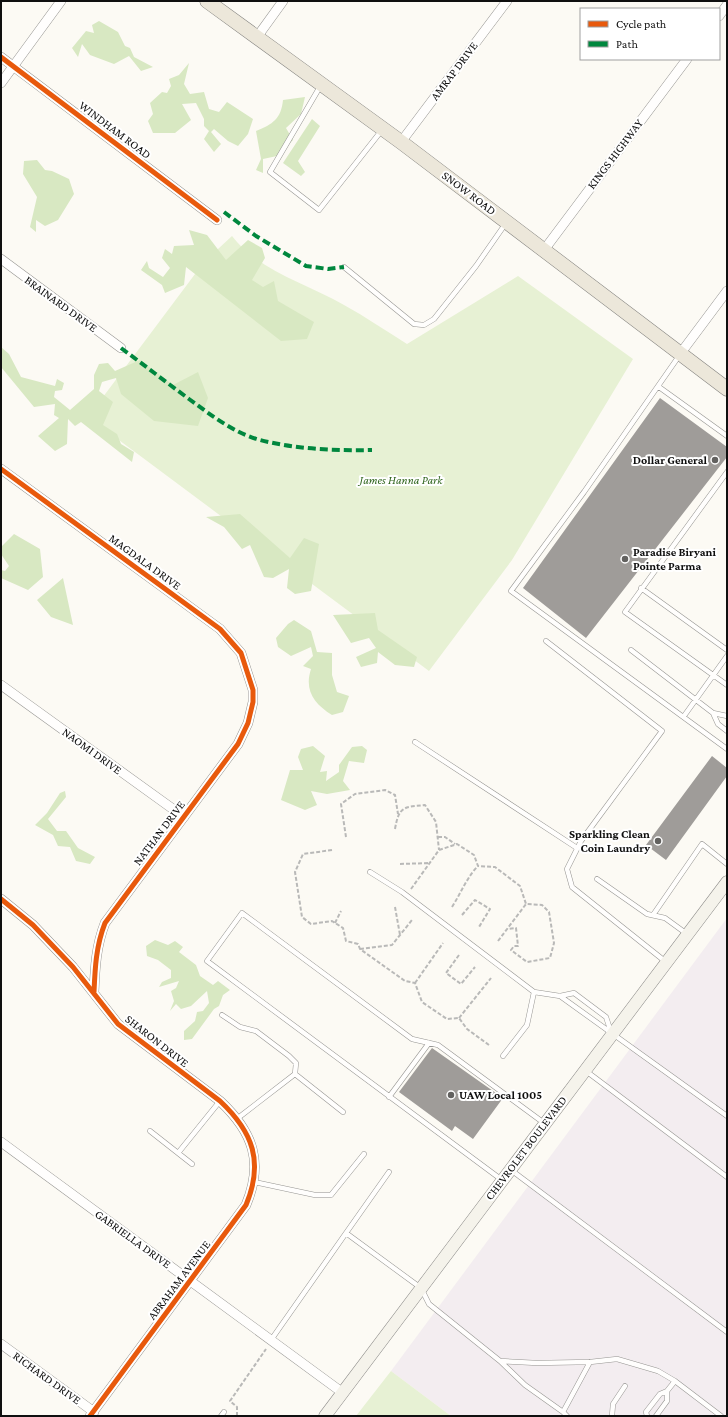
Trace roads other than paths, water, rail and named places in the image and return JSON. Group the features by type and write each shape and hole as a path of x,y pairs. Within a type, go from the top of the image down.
{"main road":[{"name":"SNOW ROAD","path":"207,1 402,142 727,389"},
{"name":"CHEVROLET BOULEVARD","path":"325,1416 727,882"}],"street":[{"path":"1,83 61,1"},
{"path":"257,37 284,1"},
{"name":"AMRAP DRIVE","path":"402,142 507,1"},
{"path":"720,15 727,5"},
{"name":"WINDHAM ROAD","path":"1,57 216,220"},
{"name":"KINGS HIGHWAY","path":"544,250 686,60"},
{"name":"BRAINARD DRIVE","path":"1,260 121,348"},
{"path":"680,354 727,291"},
{"name":"MAGDALA DRIVE","path":"1,469 220,629 241,653 253,690"},
{"name":"NAOMI DRIVE","path":"1,685 184,817"},
{"name":"NATHAN DRIVE","path":"94,992 97,945 105,923 232,753 244,734 251,712 253,690"},
{"name":"SHARON DRIVE","path":"1,899 48,940 94,992 118,1024 129,1035 220,1101 238,1118 252,1144"},
{"name":"GABRIELLA DRIVE","path":"1,1142 343,1393"},
{"name":"ABRAHAM AVENUE","path":"92,1414 241,1214 246,1205 254,1182 256,1166 252,1144"},
{"name":"RICHARD DRIVE","path":"1,1344 92,1414"}],"lane":[{"path":"322,83 270,172 319,210 384,129"},
{"path":"344,267 414,324 424,325 434,319 476,266 507,222"},
{"path":"680,354 584,492 511,591 684,716 727,749"},
{"path":"659,386 727,436"},
{"path":"727,472 641,588 625,612 727,685"},
{"path":"641,588 727,650"},
{"path":"546,641 662,730 580,841 567,869 572,887 666,962"},
{"path":"631,650 713,713 727,716"},
{"path":"684,716 727,656"},
{"path":"713,713 718,724 727,731"},
{"path":"415,742 577,848"},
{"path":"652,915 702,844 727,864"},
{"path":"370,872 402,892 534,992 560,996 574,993 606,1017 612,1035"},
{"path":"597,879 647,914 665,918 688,934"},
{"path":"502,1180 207,961 242,913 412,1039 438,1045 544,1124"},
{"path":"503,1056 527,1026 534,992"},
{"path":"560,996 612,1035 727,1116"},
{"path":"222,1015 240,1027 256,1031 296,1063 295,1074 238,1118"},
{"path":"389,1097 429,1043"},
{"path":"585,1070 727,1177"},
{"path":"295,1074 344,1112"},
{"path":"178,1153 220,1101"},
{"path":"150,1131 192,1164"},
{"path":"254,1182 315,1195 331,1195 364,1154"},
{"path":"510,1169 727,1332"},
{"path":"271,1340 388,1172"},
{"path":"346,1233 421,1288 429,1304 500,1361 525,1385 565,1414 590,1362"},
{"path":"500,1361 537,1364 590,1362 617,1359 658,1371 675,1381 721,1416"},
{"path":"647,1416 646,1412 660,1394 667,1391 675,1381"},
{"path":"612,1416 613,1404 625,1386"},
{"path":"656,1416 667,1401 667,1391"}],"place":[{"name":"Dollar General","path":"715,460"},
{"name":"Paradise Biryani Pointe Parma","path":"625,559"},
{"name":"Sparkling Clean Coin Laundry","path":"658,841"},
{"name":"UAW Local 1005","path":"451,1095"}],"park label":[{"name":"James Hanna Park","path":"401,480"}]}
